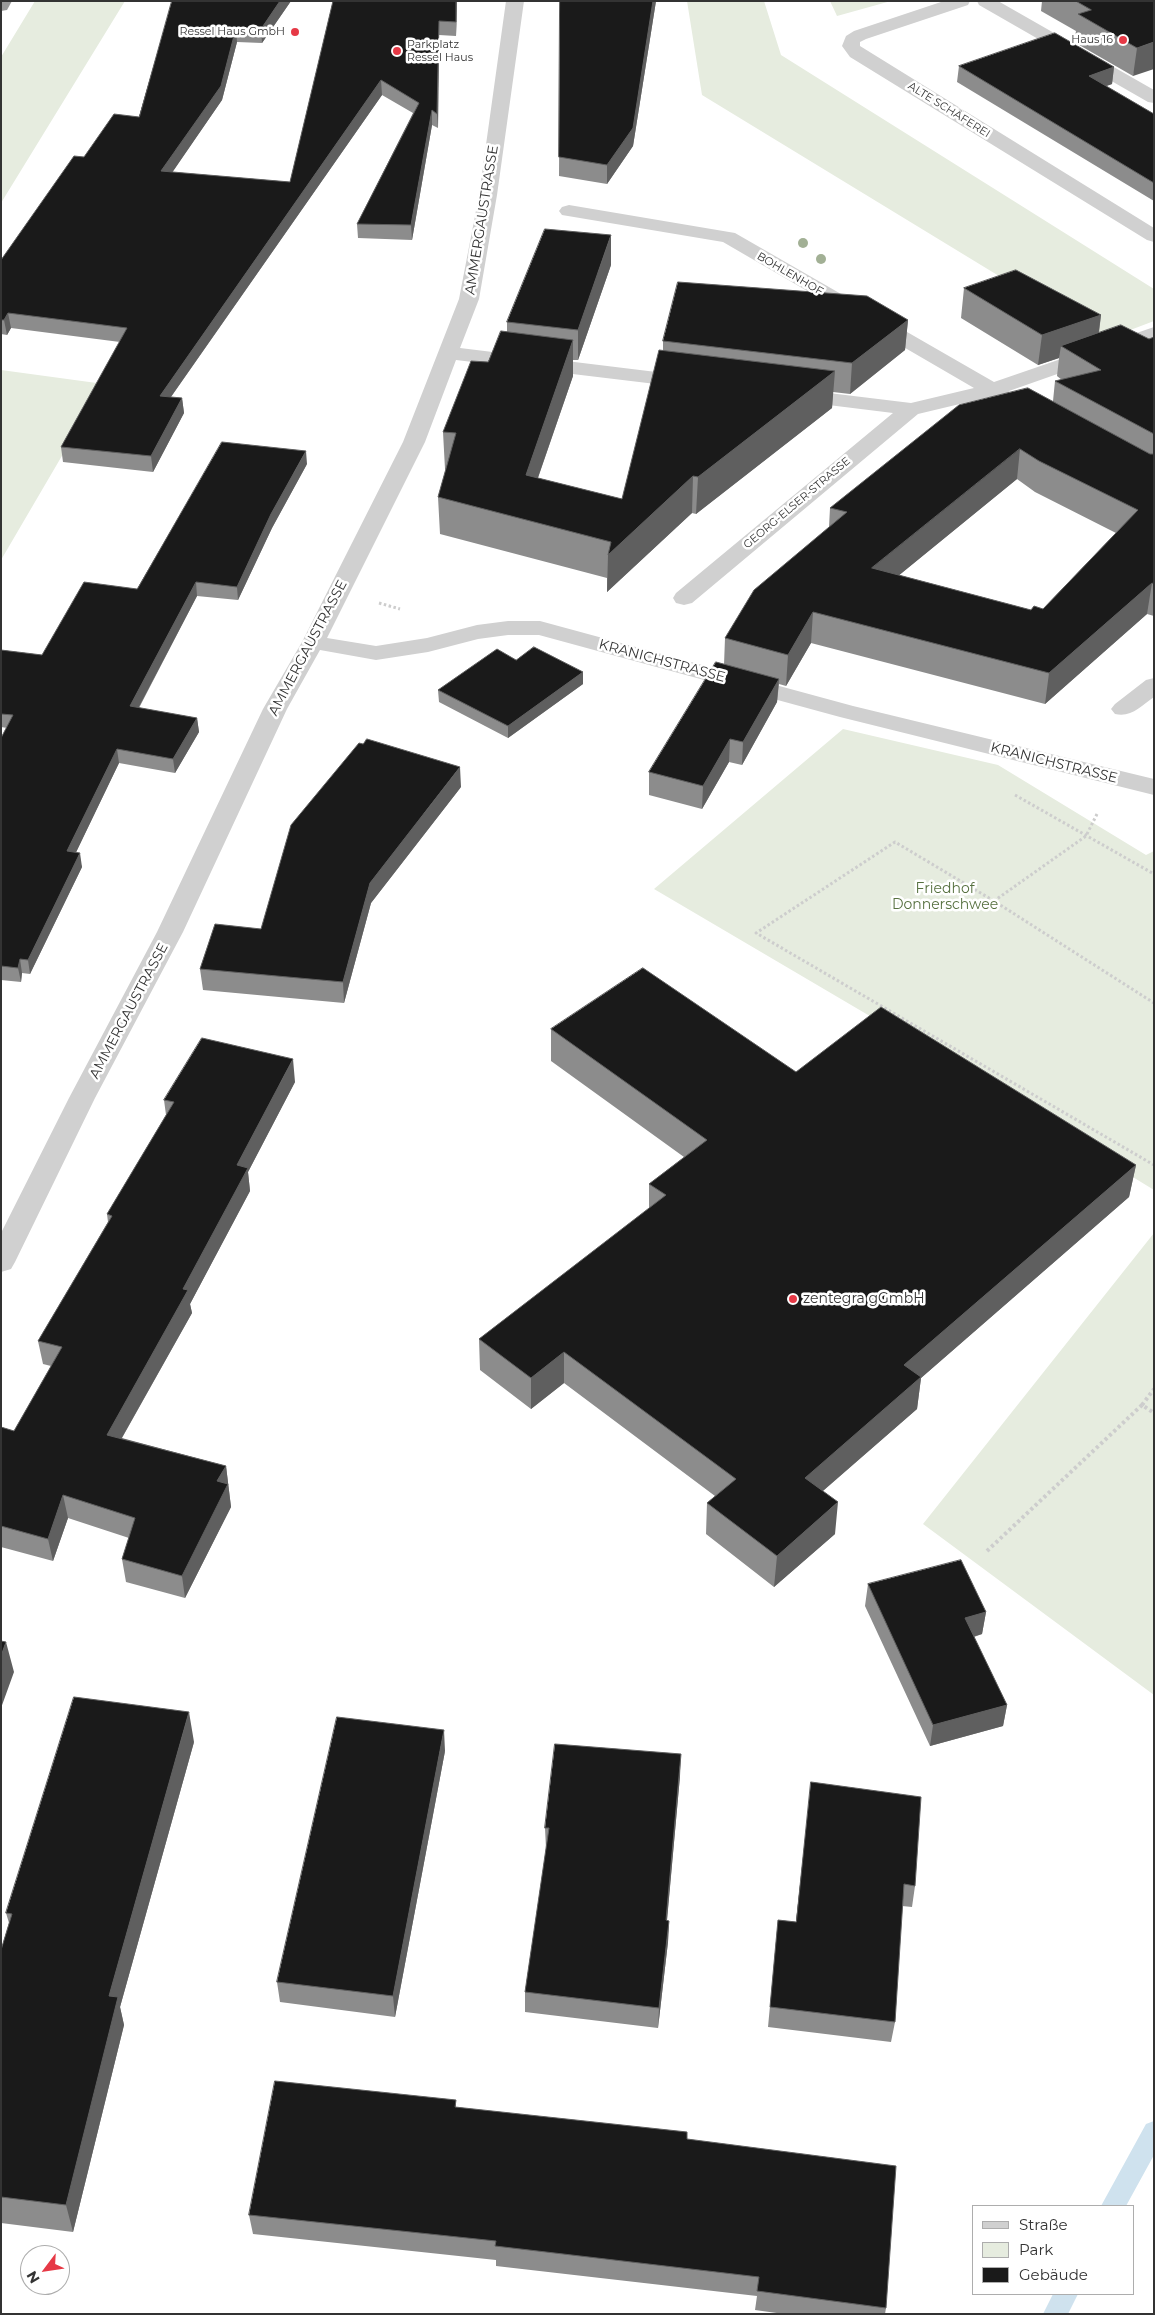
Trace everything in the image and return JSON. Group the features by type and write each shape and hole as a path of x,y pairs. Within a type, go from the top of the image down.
{"highway":[{"path":"1,6 4,1"}],"street":[{"name":"AMMERGAUSTRASSE","path":"1,1262 82,1098 170,932 275,709 313,642 414,442 450,353 469,299 488,195 515,1"},
{"name":"ALTE SCHÄFEREI","path":"962,1 860,35 852,40 851,46 856,53 1154,236"},
{"path":"985,1 1154,98"},
{"name":"BOHLENHOF","path":"569,211 728,238 1018,404"},
{"name":"GEORG-ELSER-STRASSE","path":"774,392 911,409 992,390 1154,333"},
{"path":"450,353 705,384"},
{"name":"GEORG-ELSER-STRASSE","path":"684,598 911,409"},
{"name":"KRANICHSTRASSE","path":"313,642 376,653 428,645 477,632 508,628 540,628 848,712 1112,778 1154,786"},
{"path":"1123,709 1154,685"}],"path":[{"path":"994,901 1086,836 1092,827 1112,778"},
{"path":"1011,793 1154,874"},
{"path":"1154,1003 994,901 895,842 756,933 1154,1165"},
{"path":"987,1551 1142,1405 1154,1389"},
{"path":"1142,1405 1154,1414"}],"green space":[{"path":"35,1 125,1 1,203 1,57"},
{"path":"687,1 764,1 781,55 1154,289 1154,321 1104,340 702,95"},
{"path":"830,1 891,1 837,16"},
{"path":"1,370 104,384 1,560"},
{"name":"Friedhof Donnerschwee","path":"843,729 998,765 1146,855 1154,851 1154,1190 880,1022 654,889"},
{"path":"1154,1233 1154,1695 923,1524"}],"building":[{"path":"172,1 280,1 261,29 236,28 221,86 161,171 290,182 333,1 456,1 456,22 439,21 437,114 432,110 411,225 357,224 419,103 381,80 160,396 182,398 151,456 61,447 127,328 8,313 4,320 1,320 1,260 74,156 84,157 114,114 139,117"},
{"path":"560,1 653,1 633,128 607,165 559,157"},
{"path":"1076,1 1154,1 1154,42 1137,48 1078,14 1091,10"},
{"path":"1055,33 1114,67 1089,76 1154,114 1154,183 959,66"},
{"path":"545,229 611,235 578,330 507,322"},
{"path":"1016,270 1101,315 1042,335 964,288"},
{"path":"678,282 867,296 908,320 852,363 663,341"},
{"path":"1121,325 1149,339 1154,337 1154,434 1055,381 1101,370 1061,346"},
{"path":"501,331 573,340 526,475 622,499 659,350 835,371 698,477 693,476 608,555 611,542 438,497 456,433 443,432 471,361 488,362"},
{"path":"1028,388 1150,454 1154,454 1154,584 1152,583 1049,673 813,612 788,655 725,638 754,590 847,512 830,508 959,405","holes":["1020,449 1039,461 1138,510 1043,609 1034,606 1031,610 872,568"]},
{"path":"222,442 306,451 271,514 237,587 196,582 130,706 197,718 173,759 117,749 67,851 80,853 28,960 20,959 18,968 1,966 1,738 13,715 1,714 1,650 42,655 84,582 137,589"},
{"path":"534,647 583,672 508,726 438,690 497,649 516,660"},
{"path":"716,662 779,679 743,742 730,739 703,786 649,772"},
{"path":"367,739 460,767 370,883 343,982 200,969 215,924 261,929 291,825 359,743 363,744"},
{"name":"zentegra gGmbH","path":"643,968 796,1072 881,1007 1136,1165 904,1365 921,1377 805,1478 838,1502 777,1556 707,1503 736,1479 564,1352 531,1378 479,1339 666,1195 649,1184 707,1140 551,1029"},
{"path":"202,1038 293,1059 237,1165 248,1168 183,1289 188,1290 107,1435 226,1466 217,1481 228,1484 182,1576 122,1559 135,1518 63,1495 48,1539 1,1526 1,1427 14,1431 62,1347 38,1341 112,1216 107,1214 174,1102 164,1100"},
{"path":"961,1560 986,1612 965,1618 1007,1705 933,1725 868,1584"},
{"path":"1,1641 6,1642 1,1656"},
{"path":"74,1697 189,1712 109,1996 118,1997 66,2205 1,2197 1,1950 12,1914 6,1913"},
{"path":"337,1717 444,1730 393,1996 277,1982"},
{"path":"555,1744 681,1754 666,1920 669,1921 659,2008 525,1992 549,1828 545,1828"},
{"path":"811,1782 921,1797 915,1886 904,1884 895,2022 770,2007 778,1920 796,1922"},
{"path":"275,2081 456,2100 455,2107 687,2132 687,2139 896,2166 886,2308 757,2291 759,2277 495,2246 496,2241 249,2215"}],"waterway":[{"path":"1114,2205 1154,2132"},
{"path":"1055,2314 1065,2295"}],"place":[{"name":"Ressel Haus GmbH","path":"295,32"},
{"name":"Haus 16","path":"1123,40"},
{"name":"Parkplatz Ressel Haus","path":"397,51"},
{"name":"zentegra gGmbH","path":"793,1299"}]}
